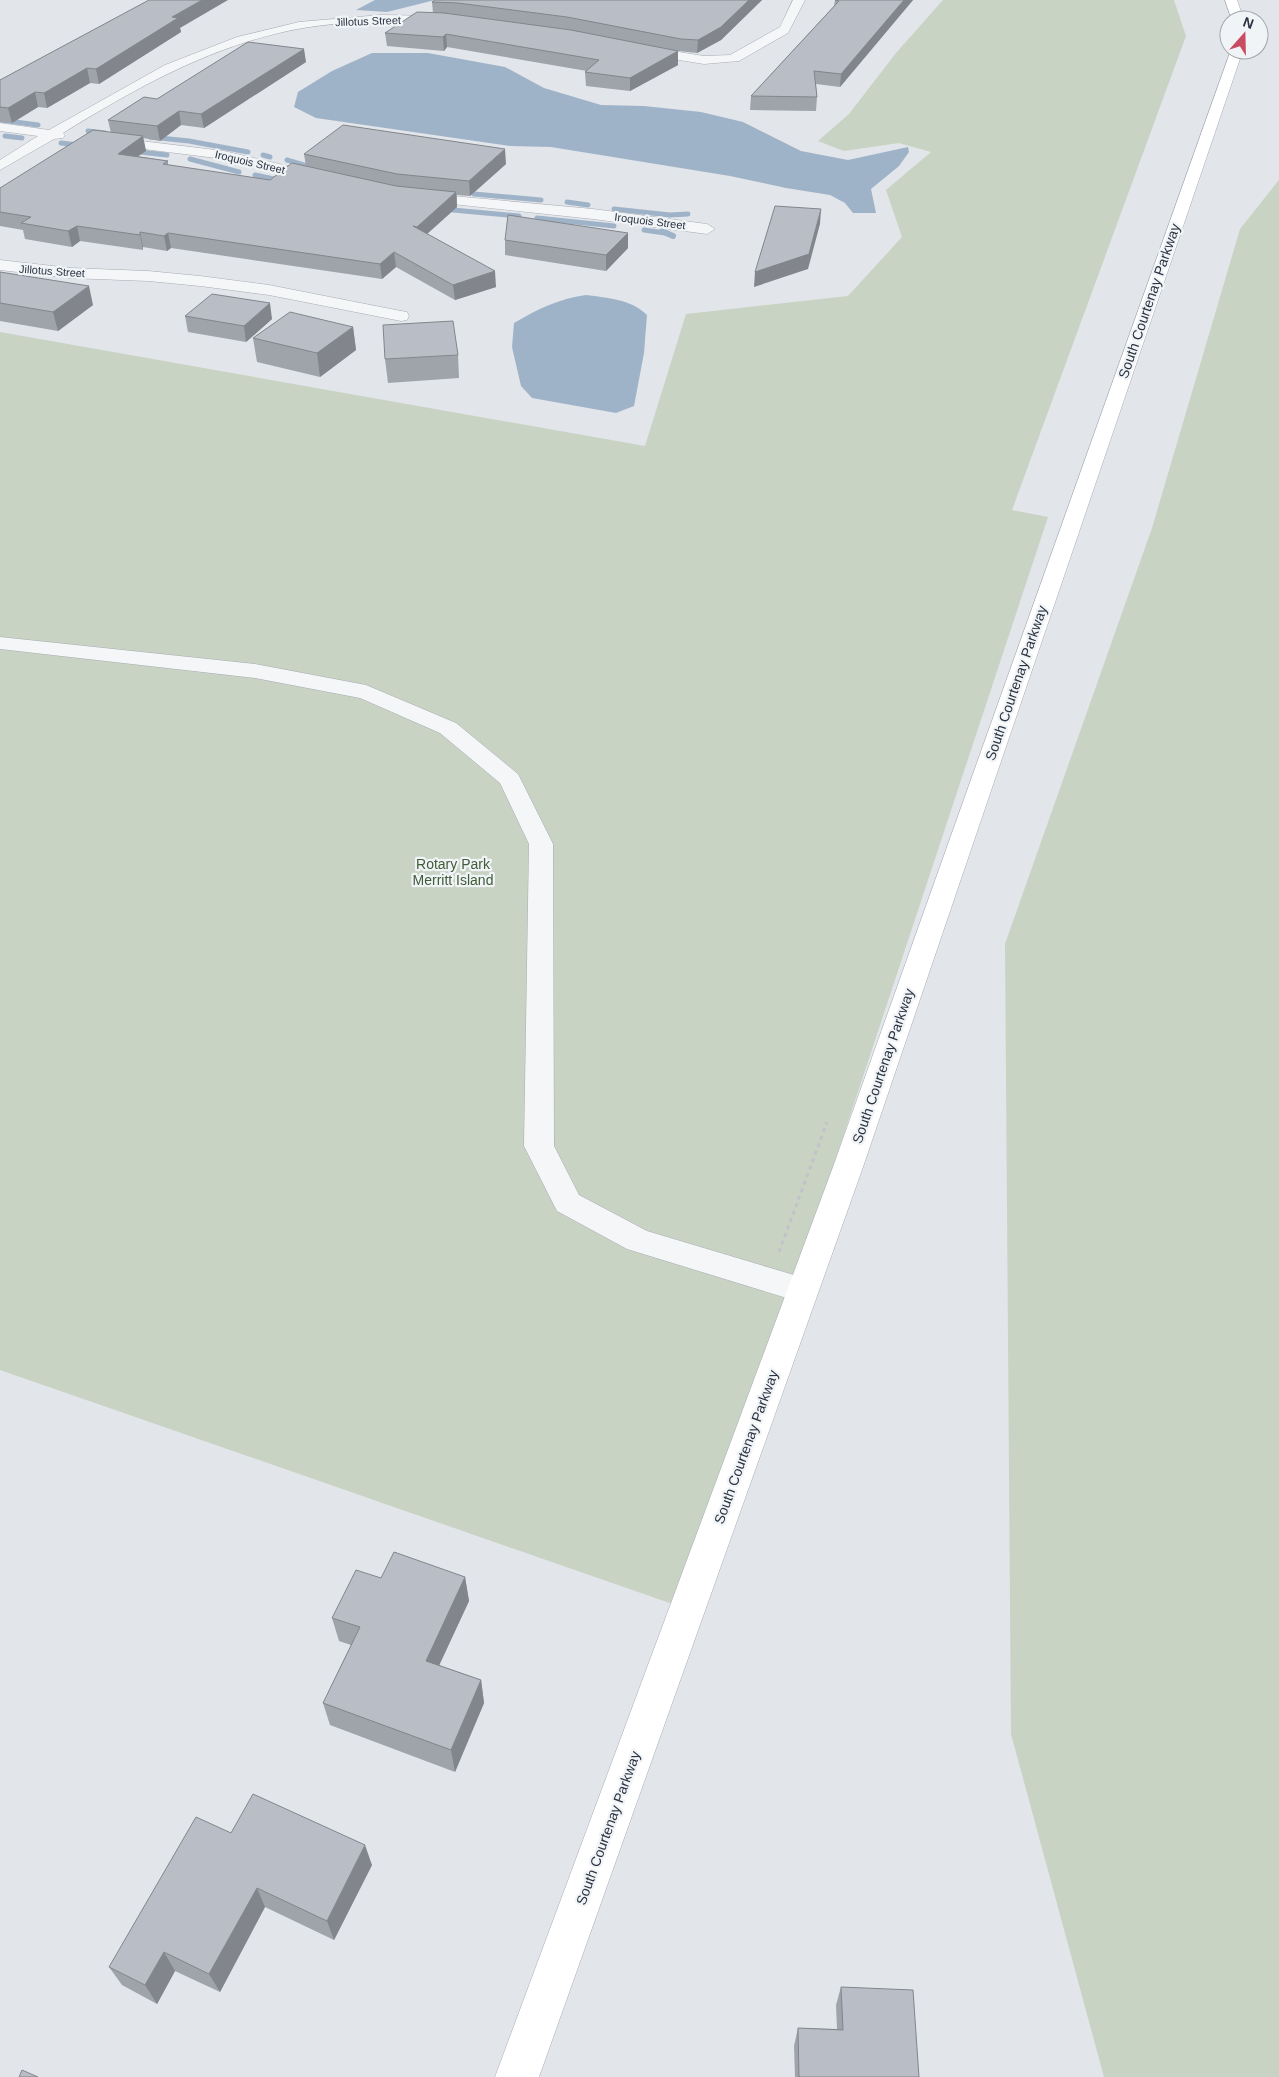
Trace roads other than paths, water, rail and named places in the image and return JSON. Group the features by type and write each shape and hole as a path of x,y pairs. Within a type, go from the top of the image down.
{"main road":[{"name":"South Courtenay Parkway","path":"517,2077 848,1167 1234,60"}],"street":[{"path":"632,48 704,60 734,58 784,30 790,23 795,4 799,0"},
{"name":"Jillotus Street","path":"0,166 51,134 143,82 195,56 240,40 280,29 338,21 401,19 458,22"},
{"path":"0,127 70,136"},
{"name":"Iroquois Street","path":"90,139 207,152 331,181"},
{"name":"Iroquois Street","path":"406,196 584,213 707,229"},
{"name":"Jillotus Street","path":"0,265 70,273 148,276 210,282 269,290 401,316"},
{"path":"0,643 255,672 366,692 448,728 510,779 542,844 539,1146 568,1203 638,1240 803,1290"}],"water":[{"path":"375,0 435,0 387,12 356,10"},
{"path":"372,53 428,53 505,67 544,88 601,105 644,106 701,112 743,122 801,151 848,160 908,147 909,152 899,166 871,189 876,213 853,213 845,203 830,195 730,176 551,147 510,146 316,118 294,107 298,92 332,71"},
{"path":"586,295 626,302 647,315 644,353 634,406 616,413 532,398 521,386 512,347 514,323 548,305"}],"waterway":[{"path":"0,120 38,125"},
{"path":"88,131 105,133"},
{"path":"5,136 22,138"},
{"path":"150,137 189,141 248,152"},
{"path":"61,143 78,145"},
{"path":"131,151 167,155"},
{"path":"263,155 270,157"},
{"path":"190,159 239,172"},
{"path":"287,160 317,169"},
{"path":"255,175 283,181"},
{"path":"474,194 541,200"},
{"path":"567,202 588,205"},
{"path":"442,209 519,216"},
{"path":"614,209 670,215 688,214"},
{"path":"537,218 614,226"},
{"path":"644,230 665,233"},
{"path":"662,231 673,236"}],"park label":[{"name":"Rotary Park Merritt Island","path":"453,872"}]}
